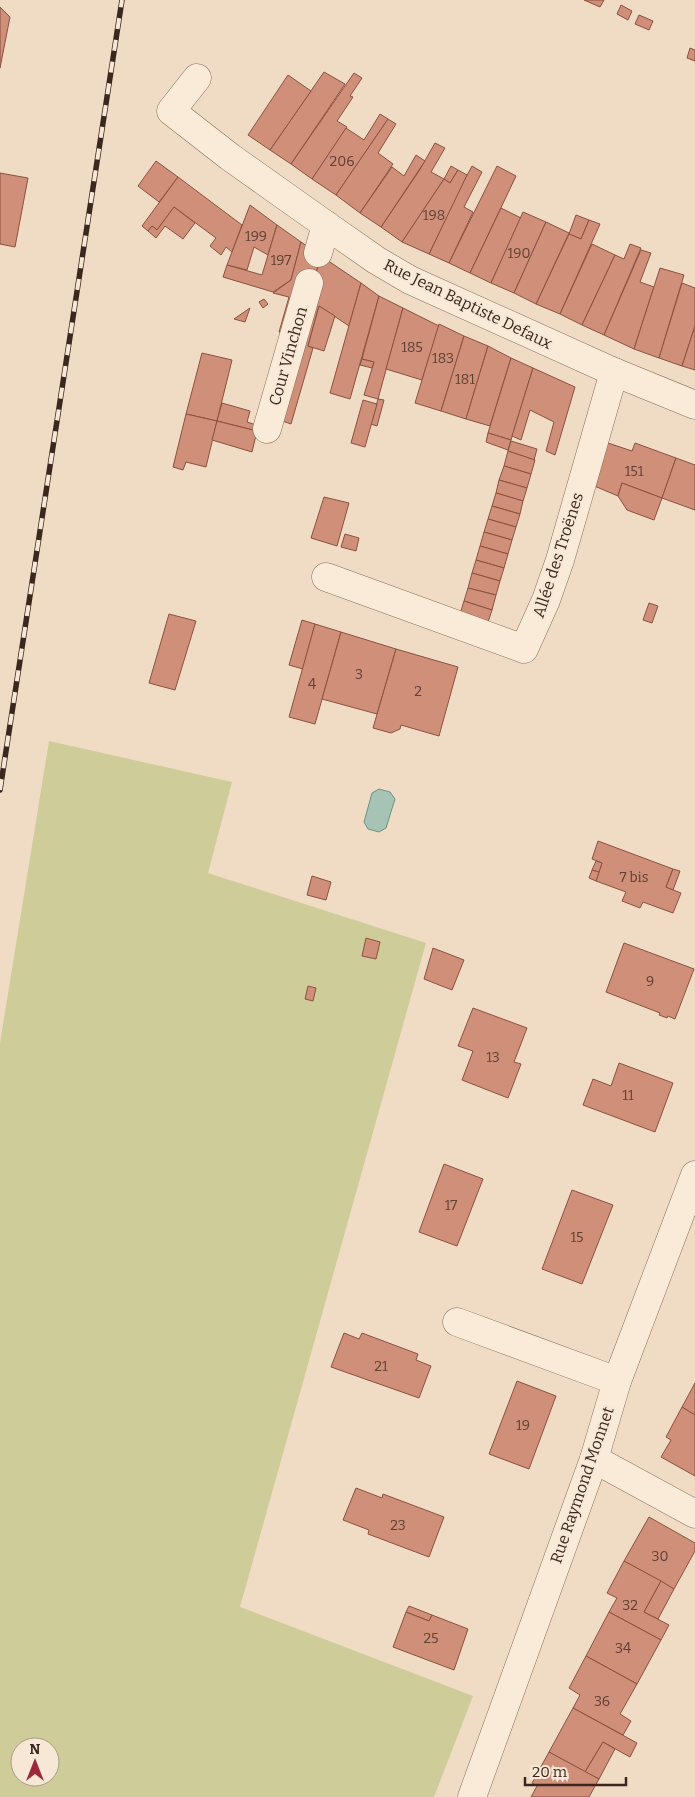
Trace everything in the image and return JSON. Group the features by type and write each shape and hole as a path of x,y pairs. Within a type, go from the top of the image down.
{"street":[{"name":"Rue Jean Baptiste Defaux","path":"197,78 170,111 230,157 376,260 410,280 614,372 695,405"},
{"path":"318,254 326,225"},
{"name":"Cour Vinchon","path":"267,429 309,283"},
{"name":"Allée des Troënes","path":"326,577 524,649 546,600 560,560 614,372"},
{"name":"Rue Raymond Monnet","path":"472,1797 594,1459 617,1382 695,1175"},
{"path":"457,1322 617,1382"},
{"path":"594,1459 695,1514"}],"shaded area":[{"path":"49,741 232,782 208,873 426,943 240,1607 473,1696 434,1797 0,1797 0,1043"},
{"path":"379,789 390,792 395,799 386,828 379,832 368,829 364,822 372,793"}],"building":[{"path":"584,0 604,0 600,7"},
{"path":"621,5 632,11 628,20 617,14"},
{"path":"0,7 10,17 0,68"},
{"path":"639,15 653,21 649,30 635,24"},
{"path":"690,48 695,50 695,61 687,58"},
{"path":"324,72 345,84 291,164 270,150"},
{"path":"354,73 362,78 350,96 353,97 337,121 347,127 312,179 291,164"},
{"path":"288,75 311,91 270,150 248,135"},
{"path":"380,114 388,119 336,195 312,179 346,128 364,140"},
{"path":"388,119 396,124 378,153 393,164 360,213 336,195"},
{"path":"435,143 445,148 431,172 444,179 402,242 381,227 419,171"},
{"path":"416,155 425,161 381,227 360,213 392,167 404,176"},
{"path":"156,161 178,177 159,202 138,186"},
{"path":"451,166 458,170 450,183 444,179"},
{"path":"472,166 482,172 464,207 473,212 449,263 429,254"},
{"path":"497,166 516,176 470,273 449,263"},
{"path":"458,170 467,175 429,254 402,242 444,179 450,183"},
{"path":"0,173 28,178 15,247 0,244"},
{"path":"178,177 242,225 232,252 226,247 221,255 210,246 216,238 174,207 157,230 152,226 148,231 142,226"},
{"path":"250,205 277,225 268,255 254,247 247,270 227,265"},
{"path":"174,207 195,223 183,239 165,226 156,238 148,231 152,226 157,230"},
{"path":"501,208 521,218 491,283 470,273"},
{"path":"523,212 546,222 514,293 491,283"},
{"path":"576,215 589,220 581,239 569,234"},
{"path":"589,220 600,224 560,314 536,304 569,234 581,239"},
{"path":"546,222 569,233 536,304 514,293"},
{"path":"277,225 301,242 291,280 273,292 223,277 227,265 262,275"},
{"path":"301,242 321,256 313,284 291,335 279,332 289,297 273,293 291,280"},
{"path":"592,244 615,255 582,325 560,314"},
{"path":"630,244 641,248 604,335 582,325 615,255 624,259"},
{"path":"641,250 651,253 640,282 654,287 634,349 604,335"},
{"path":"321,256 361,283 349,326 319,306 308,346 313,348 291,424 274,418"},
{"path":"660,268 684,275 659,358 634,349"},
{"path":"361,283 379,296 350,399 330,393"},
{"path":"682,283 695,288 695,326 682,366 659,358"},
{"path":"379,296 403,308 378,399 364,395 374,362 362,359"},
{"path":"264,299 268,304 263,308 259,302"},
{"path":"319,306 335,316 324,351 308,346"},
{"path":"250,308 245,322 234,319"},
{"path":"403,308 439,326 422,380 386,369"},
{"path":"439,324 464,336 441,411 415,403"},
{"path":"695,326 695,370 682,366"},
{"path":"464,336 488,346 466,419 441,411"},
{"path":"488,346 511,358 490,426 466,419"},
{"path":"202,353 232,360 217,421 186,414"},
{"path":"511,358 533,368 511,440 488,433"},
{"path":"362,359 374,362 372,368 360,365"},
{"path":"533,368 575,387 555,455 546,451 554,422 530,410 521,440 512,436"},
{"path":"378,399 384,400 377,426 371,424"},
{"path":"363,400 377,404 365,447 351,443"},
{"path":"222,403 250,411 247,422 259,426 257,431 217,421"},
{"path":"186,414 217,421 206,467 186,462 183,470 173,467"},
{"path":"217,421 257,431 252,452 212,440"},
{"path":"488,433 511,440 508,450 486,442"},
{"path":"511,441 537,449 534,460 508,451"},
{"path":"605,442 632,451 635,443 676,458 662,498 622,483 618,496 592,485"},
{"path":"508,451 535,460 531,474 504,466"},
{"path":"676,458 695,465 695,510 662,498"},
{"path":"504,466 531,474 527,488 499,480"},
{"path":"499,480 527,488 523,501 496,493"},
{"path":"622,483 662,498 654,520 627,510 618,496"},
{"path":"496,493 523,501 520,514 492,506"},
{"path":"324,497 349,503 337,546 311,538"},
{"path":"492,506 520,514 516,527 488,519"},
{"path":"488,519 516,527 512,540 484,532"},
{"path":"484,532 512,540 508,554 480,546"},
{"path":"345,534 359,538 356,551 341,547"},
{"path":"480,546 508,554 504,568 476,560"},
{"path":"476,560 504,568 500,581 472,573"},
{"path":"472,573 500,581 496,595 468,588"},
{"path":"468,588 496,595 492,610 464,601"},
{"path":"464,601 492,610 488,622 460,614"},
{"path":"649,603 658,606 652,623 643,620"},
{"path":"169,614 196,621 175,690 149,683"},
{"path":"302,620 315,624 303,669 289,665"},
{"path":"315,624 341,632 315,724 289,717"},
{"path":"341,632 396,649 377,714 322,699"},
{"path":"396,649 458,667 439,736 401,725 400,729 391,733 373,728"},
{"path":"598,841 673,869 666,887 681,893 673,913 643,902 640,908 622,901 626,892 596,881 602,863 592,859"},
{"path":"596,861 602,863 599,872 592,870"},
{"path":"673,869 680,871 673,890 666,887"},
{"path":"592,870 599,872 596,881 589,878"},
{"path":"312,876 331,882 326,900 307,895"},
{"path":"366,938 380,942 376,959 362,956"},
{"path":"624,943 694,969 675,1019 659,1015 660,1013 606,992"},
{"path":"433,948 464,960 452,990 424,979"},
{"path":"308,986 316,988 313,1001 305,999"},
{"path":"473,1008 527,1028 514,1062 521,1064 508,1098 462,1080 473,1051 458,1046"},
{"path":"619,1063 673,1083 655,1132 583,1105 593,1079 611,1086"},
{"path":"444,1164 483,1179 457,1246 419,1232"},
{"path":"572,1190 613,1205 582,1284 542,1269"},
{"path":"344,1333 359,1339 362,1333 418,1354 416,1360 431,1366 419,1398 331,1367"},
{"path":"517,1381 556,1396 529,1469 489,1454"},
{"path":"695,1383 695,1415 682,1407"},
{"path":"682,1407 695,1415 695,1476 661,1457 671,1440 666,1437"},
{"path":"356,1488 382,1498 383,1494 444,1517 429,1557 368,1534 369,1530 343,1520"},
{"path":"649,1517 695,1543 695,1551 674,1589 624,1561"},
{"path":"624,1561 661,1581 644,1612 669,1625 661,1640 609,1612 617,1598 607,1593"},
{"path":"661,1581 674,1589 658,1619 644,1612"},
{"path":"409,1606 432,1615 429,1621 406,1612"},
{"path":"406,1612 429,1621 432,1615 468,1629 454,1670 393,1647"},
{"path":"609,1612 661,1640 637,1684 586,1656"},
{"path":"586,1656 637,1684 620,1714 631,1721 623,1735 573,1708 580,1695 569,1688"},
{"path":"573,1708 637,1743 630,1757 603,1742 585,1772 549,1752"},
{"path":"603,1742 615,1749 599,1779 585,1772"},
{"path":"549,1752 599,1779 589,1797 531,1797 537,1786 532,1783"}],"railway":[{"path":"0,790 122,0"}]}
